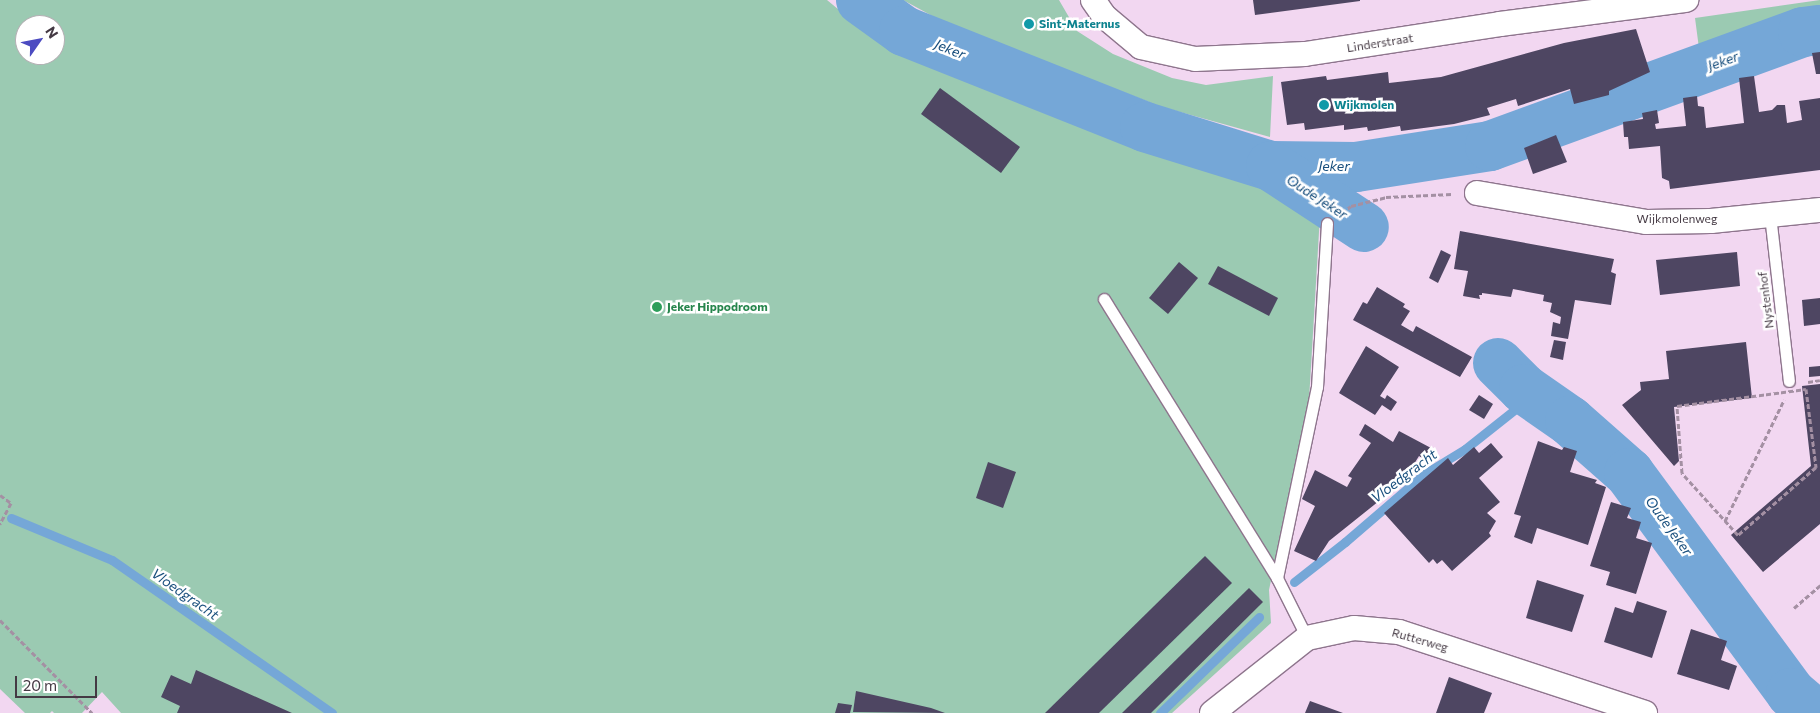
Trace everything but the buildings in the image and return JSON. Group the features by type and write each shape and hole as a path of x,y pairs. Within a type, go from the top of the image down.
{"street":[{"name":"Linderstraat","path":"1093,0 1104,16 1141,47 1195,59 1305,54 1500,24 1686,0"},
{"name":"Wijkmolenweg","path":"1477,193 1646,222 1711,221 1820,210"},
{"name":"Rutterweg","path":"1212,713 1307,638 1354,628 1399,632 1645,713"}],"lane":[{"name":"Nystenhof","path":"1770,215 1789,386"},
{"path":"1277,578 1317,387 1327,223"},
{"path":"1104,299 1277,578 1307,638"}],"path":[{"path":"1351,206 1386,197 1477,193"},
{"path":"1725,520 1789,386"},
{"path":"1789,386 1806,389 1816,467 1738,535 1682,473 1677,406 1789,386"},
{"path":"0,495 11,503 0,524"},
{"path":"1794,608 1820,586"},
{"path":"0,620 92,713"}],"green space":[{"name":"Jeker Hippodroom","path":"0,0 827,0 856,24 917,53 1109,129 1255,182 1320,215 1309,400 1269,590 1271,623 1172,713 121,713 102,692 82,713 54,713 52,711 50,713 25,713 0,689"},
{"path":"903,0 1059,0 1077,31 1113,54 1172,78 1206,85 1273,76 1270,137 1162,107 949,25"},
{"path":"1820,0 1820,22 1795,26 1700,56 1695,18"}],"waterway":[{"name":"Jeker","path":"861,0 904,31 1145,127 1271,166 1356,167 1490,146 1803,32 1820,30"},
{"name":"Oude Jeker","path":"1271,166 1364,227"},
{"name":"Oude Jeker","path":"1498,363 1524,389 1570,421 1629,473 1791,693 1815,713"},
{"name":"Vloedgracht","path":"1294,582 1345,542 1424,474 1465,449 1533,395"},
{"name":"Vloedgracht","path":"11,518 112,560 332,713"},
{"name":"Vloedgracht","path":"1160,713 1259,617"}],"place":[{"name":"Sint-Maternus","path":"1029,24"},
{"name":"Wijkmolen","path":"1324,105"},
{"name":"Jeker Hippodroom","path":"657,307"}]}
